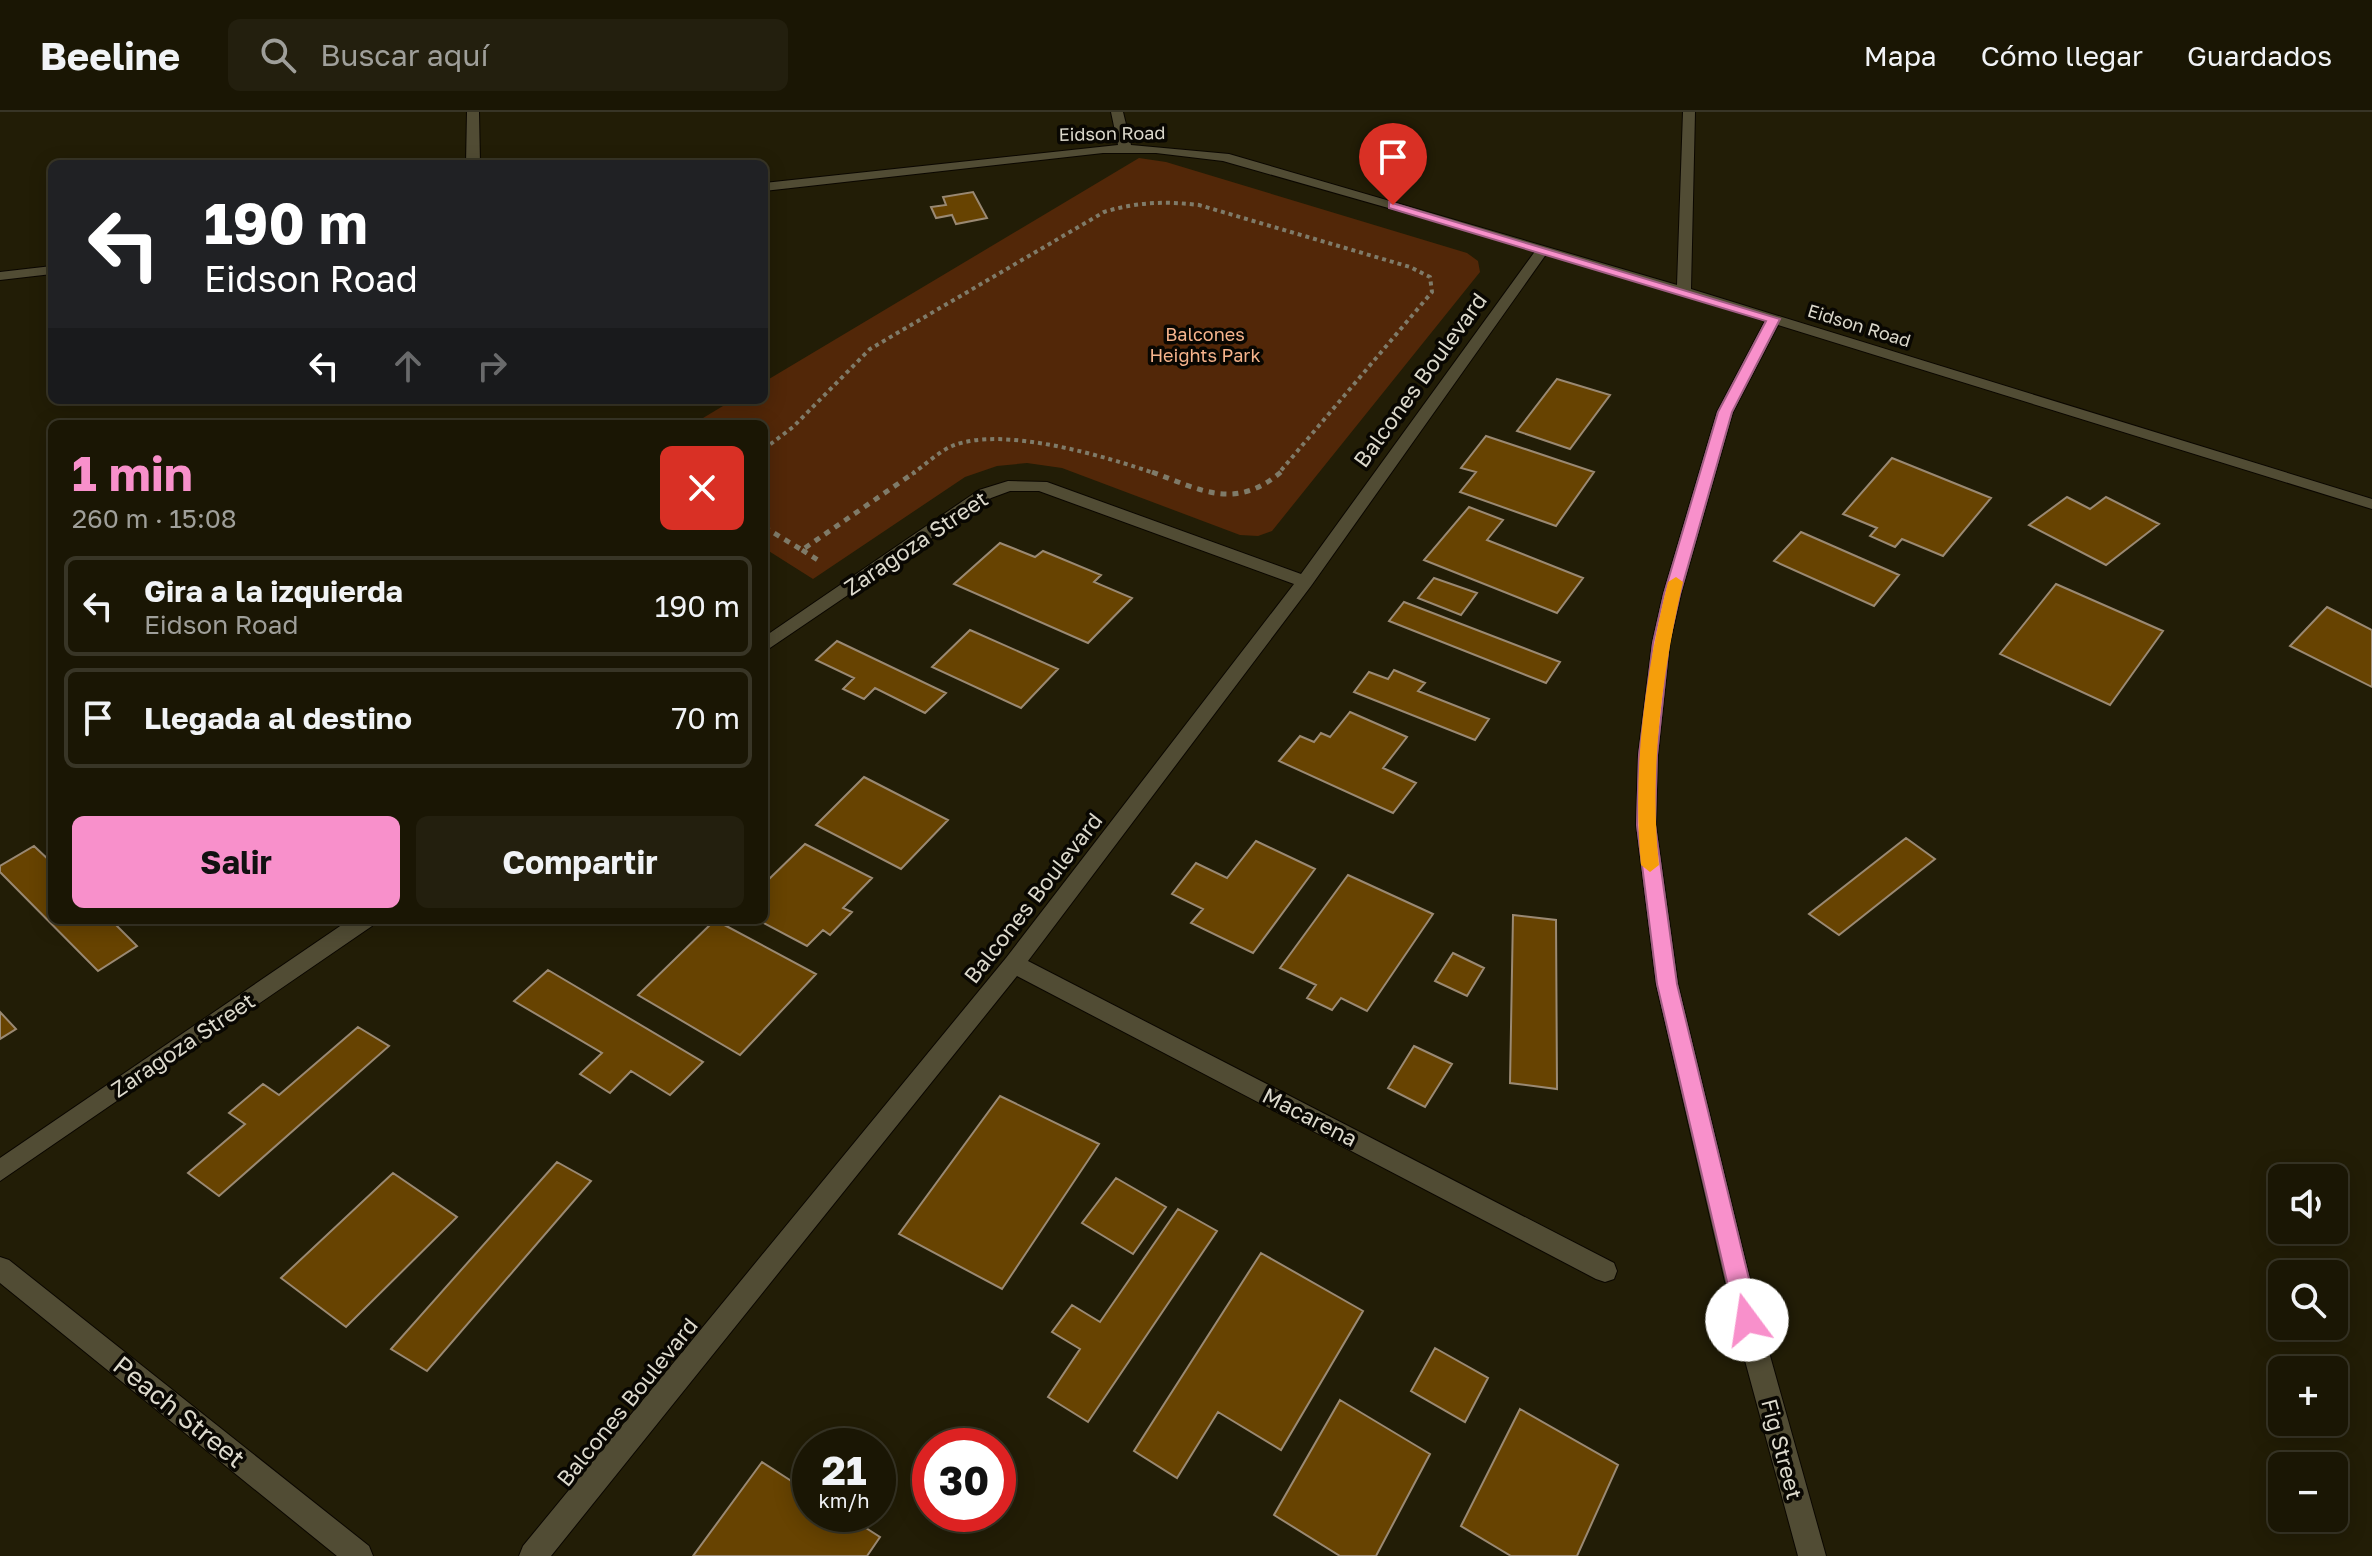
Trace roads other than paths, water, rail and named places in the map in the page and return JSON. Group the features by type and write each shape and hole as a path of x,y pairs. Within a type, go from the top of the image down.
{"street":[{"path":"473,112 473,160"},
{"path":"1117,112 1125,149"},
{"path":"1684,293 1689,112"},
{"name":"Eidson Road","path":"768,187 1046,154 1125,149 1224,157 1544,248 2372,504"},
{"name":"Balcones Boulevard","path":"533,1556 1014,964 1305,582 1544,248"},
{"path":"0,276 48,270"},
{"name":"Fig Street","path":"1774,319 1725,412 1672,594 1661,643 1650,741 1646,825 1667,984 1747,1320 1812,1556"},
{"name":"Zaragoza Street","path":"768,643 985,494 1008,486 1041,486 1305,582"},
{"name":"Zaragoza Street","path":"0,1171 359,924"},
{"name":"Macarena","path":"1014,964 1605,1271"},
{"name":"Peach Street","path":"0,1268 359,1556"}],"park label":[{"name":"Balcones Heights Park","path":"1205,345"}]}
